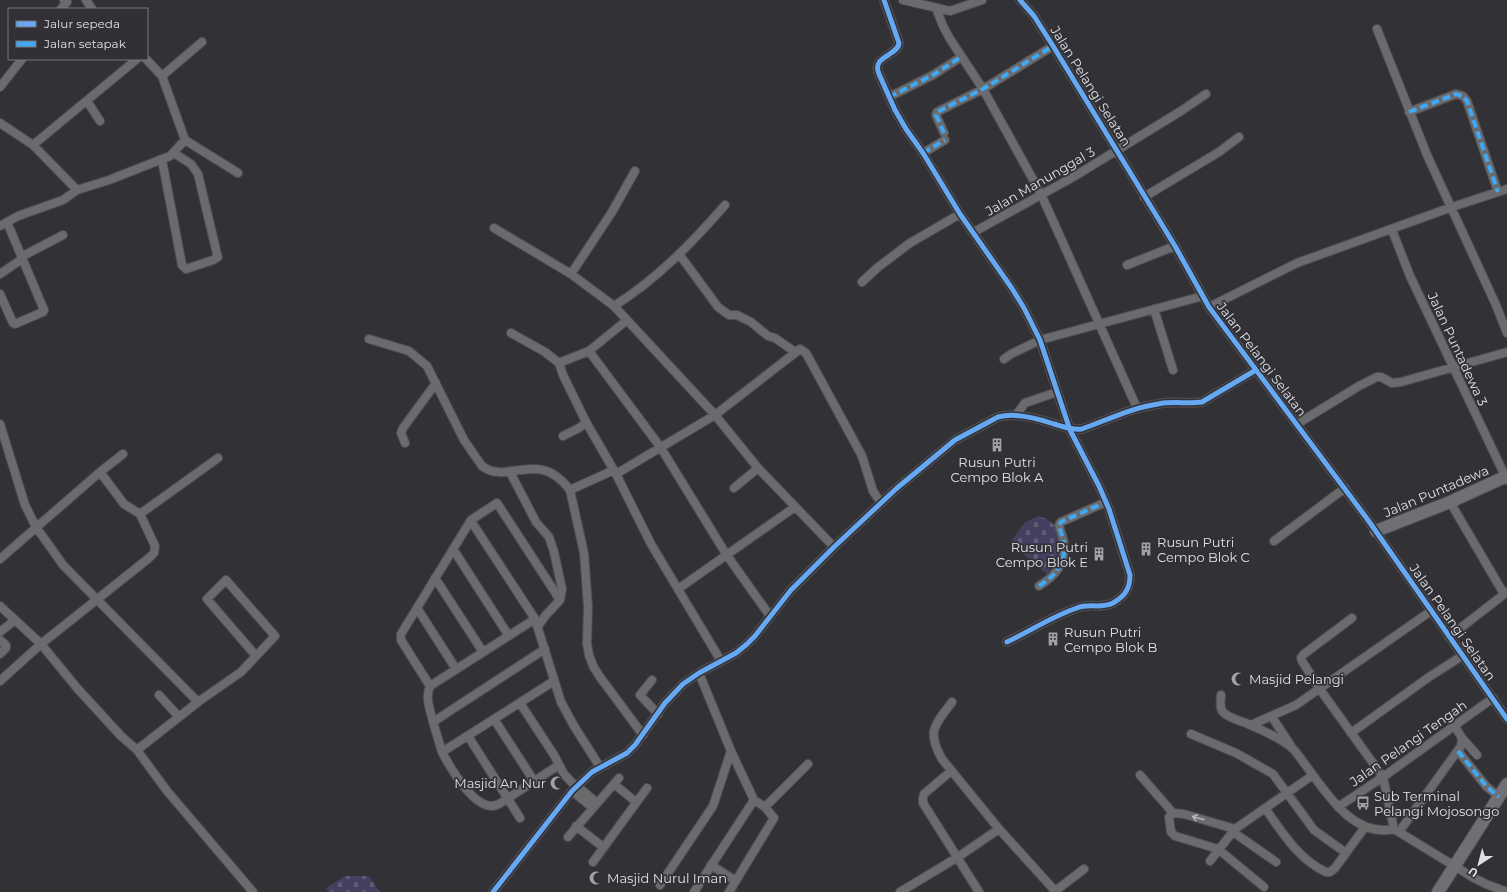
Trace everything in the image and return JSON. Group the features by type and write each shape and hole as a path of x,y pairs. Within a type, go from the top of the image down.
{"street":[{"path":"884,0 899,46 879,62 877,70 906,129 923,153 960,214 974,232 1020,303 1040,340 1070,430 1106,502 1130,575 1130,585 1124,595 1113,603 1101,607 1079,607 1072,609 1008,642"},
{"path":"903,0 950,10 961,8 982,0"},
{"name":"Jalan Pelangi Selatan","path":"1020,0 1034,16 1054,46 1118,151 1209,307 1345,488 1507,719"},
{"path":"936,8 943,26 961,57 983,89 1041,194 1137,408"},
{"path":"1376,29 1409,112 1507,332"},
{"path":"162,76 202,42"},
{"path":"923,153 944,136 936,115 937,112 983,89 1054,46"},
{"path":"889,97 933,75 961,57"},
{"path":"0,87 21,60"},
{"path":"33,145 136,60"},
{"path":"147,60 162,76 186,140 238,173"},
{"name":"Jalan Manunggal 3","path":"974,232 1118,151 1206,94"},
{"path":"1409,112 1456,94 1463,96 1467,101 1498,192"},
{"path":"86,101 100,121"},
{"path":"0,122 33,145 77,190"},
{"path":"1144,197 1219,152 1239,137"},
{"path":"0,294 13,323 15,324 43,312 44,310 22,258 3,224 63,200 77,190 109,180 162,160 174,153 186,140"},
{"path":"162,160 182,265 186,269 213,260 218,257 198,174 191,164 174,153"},
{"path":"572,274 612,212 635,171"},
{"path":"1209,307 1297,263 1392,230 1452,207 1507,189"},
{"path":"614,306 633,294 679,254 725,204"},
{"path":"862,282 877,268 910,243 960,214"},
{"path":"494,228 572,274 614,306 715,416 758,468 834,546"},
{"name":"Jalan Puntadewa 3","path":"1392,230 1410,276 1506,478"},
{"path":"0,274 22,258 63,235"},
{"path":"1127,265 1174,246"},
{"path":"679,254 718,307 729,315 737,315 751,322 768,336 775,338 795,352"},
{"path":"1004,358 1040,340 1203,296"},
{"path":"1154,309 1172,370"},
{"path":"559,363 589,351 627,320"},
{"path":"511,333 545,352 559,363 563,375 586,422 615,472 651,544 720,661"},
{"path":"369,339 409,351 427,366 464,440 482,466 490,470 510,472 533,468 543,470 556,475 570,490 584,553 588,606 587,644 589,655 593,666 600,677 644,735"},
{"path":"570,490 615,472 661,448 715,416 800,349 806,353 862,456 873,491 881,502"},
{"path":"589,351 661,448 726,554 770,616"},
{"path":"1297,424 1359,386 1377,377 1381,376 1390,382 1396,383 1507,352"},
{"path":"493,892 575,788 588,775 626,752 644,735 674,692 699,673 736,653 747,644 791,590 834,546 881,502 931,459 966,433 998,417 1011,415 1039,419 1070,430 1082,429 1137,408 1160,403 1191,404 1202,402 1256,370"},
{"path":"405,443 401,432 403,428 436,383"},
{"path":"1016,415 1025,403 1057,392"},
{"path":"562,436 579,428 586,422"},
{"path":"0,424 3,446 25,505 36,527 63,565 198,702"},
{"path":"0,559 100,472 123,454"},
{"path":"140,514 218,458"},
{"path":"734,488 758,468"},
{"path":"0,682 41,644 154,553 155,546 140,514 124,504 100,472"},
{"path":"510,472 539,526 549,537 554,552 562,589 560,600 536,622 509,636 430,686 427,695 442,752 461,784 470,794 486,805 493,806 508,798 559,765"},
{"name":"Jalan Puntadewa","path":"1376,531 1506,478"},
{"path":"1274,542 1345,488"},
{"path":"1039,586 1051,578 1059,568 1064,555 1064,543 1059,525 1061,522 1106,502"},
{"path":"1449,637 1506,593 1450,502"},
{"path":"430,686 400,637 401,634 471,521 497,503 560,600"},
{"path":"678,588 795,507"},
{"path":"471,521 536,622 561,702 571,721 600,767"},
{"path":"453,549 509,636"},
{"path":"435,578 483,652"},
{"path":"137,750 198,702 241,672 275,636 228,581 224,581 207,596 208,601 256,656"},
{"path":"0,606 41,644 76,688 121,736 137,750 167,791 253,892"},
{"path":"417,608 456,669"},
{"path":"1251,725 1272,717 1296,705 1431,611"},
{"path":"1352,618 1304,654 1301,658 1319,688 1383,777 1396,831"},
{"path":"0,632 15,620"},
{"path":"0,640 6,648 0,654"},
{"path":"433,722 545,649"},
{"path":"1351,733 1429,677 1462,656"},
{"path":"699,673 731,751 754,800 765,807 774,816 773,821 729,892"},
{"path":"652,680 640,695 658,714"},
{"path":"442,752 554,681"},
{"path":"158,695 179,717"},
{"path":"1221,695 1221,708 1225,714 1251,725 1291,747"},
{"name":"Jalan Pelangi Tengah","path":"1338,807 1383,777 1493,698"},
{"path":"952,702 937,722 933,735 936,748 951,771 999,829 1055,892 1084,869"},
{"path":"520,703 554,755 564,774 575,788 595,805"},
{"path":"1272,717 1291,747 1338,807 1352,819 1365,827 1376,830 1396,831 1455,867 1486,884 1507,892"},
{"path":"494,719 534,781"},
{"path":"1454,725 1462,738 1477,755"},
{"path":"1191,734 1236,753 1273,774 1314,830 1346,853"},
{"path":"468,736 520,818"},
{"path":"1396,831 1458,751 1461,746 1462,738"},
{"path":"660,885 713,806 731,751"},
{"path":"1458,751 1486,786 1499,797"},
{"path":"765,807 808,764"},
{"path":"951,771 924,794 922,798 923,803 979,892"},
{"path":"1140,775 1173,813 1184,814 1234,830 1276,862"},
{"path":"1210,860 1234,830 1286,792 1313,775"},
{"path":"568,837 576,826 617,781 636,802"},
{"path":"1438,892 1507,784"},
{"path":"593,862 646,788"},
{"path":"694,892 754,800"},
{"path":"1265,808 1284,835 1298,851 1324,871 1332,871 1365,827"},
{"path":"1173,813 1168,820 1171,832 1175,836 1218,849 1264,887"},
{"path":"576,826 603,847"},
{"path":"900,892 958,857 999,829"},
{"path":"711,865 736,881"}],"green space":[{"path":"1039,516 1053,524 1060,541 1060,550 1057,560 1047,574 1010,543 1025,522"},
{"path":"345,876 369,876 380,892 329,892 326,888"}],"marked path":[{"path":"944,133 936,115 937,112 983,89 1053,46"},
{"path":"889,97 933,75 961,57"},
{"path":"1409,112 1456,94 1463,96 1467,101 1498,192"},
{"path":"923,153 945,140"},
{"path":"1039,586 1054,574 1061,563 1064,550 1064,543 1059,525 1061,522 1106,502"},
{"path":"1458,751 1486,786 1499,797"}],"cycle path":[{"path":"884,0 899,43 898,47 879,63 879,74 895,110 906,129 923,153 960,214 1024,308 1040,340 1070,430 1099,486 1109,509 1130,575 1126,592 1121,598 1113,603 1104,606 1086,606 1068,611 1007,642"},
{"path":"1020,0 1034,16 1053,46 1175,246 1209,307 1368,520 1507,719"},
{"path":"493,892 572,791 592,772 627,753 635,745 665,703 683,684 699,673 736,653 747,644 791,590 834,547 897,488 955,440 998,417 1019,415 1068,428 1082,429 1129,411 1148,406 1163,403 1202,402 1256,370"}],"place":[{"name":"Rusun Putri Cempo Blok A","path":"997,445"},
{"name":"Rusun Putri Cempo Blok C","path":"1146,549"},
{"name":"Rusun Putri Cempo Blok E","path":"1099,554"},
{"name":"Rusun Putri Cempo Blok B","path":"1053,639"},
{"name":"Masjid Pelangi","path":"1238,679"},
{"name":"Masjid An Nur","path":"557,783"},
{"name":"Sub Terminal Pelangi Mojosongo","path":"1363,803"},
{"name":"Masjid Nurul Iman","path":"596,878"}]}
